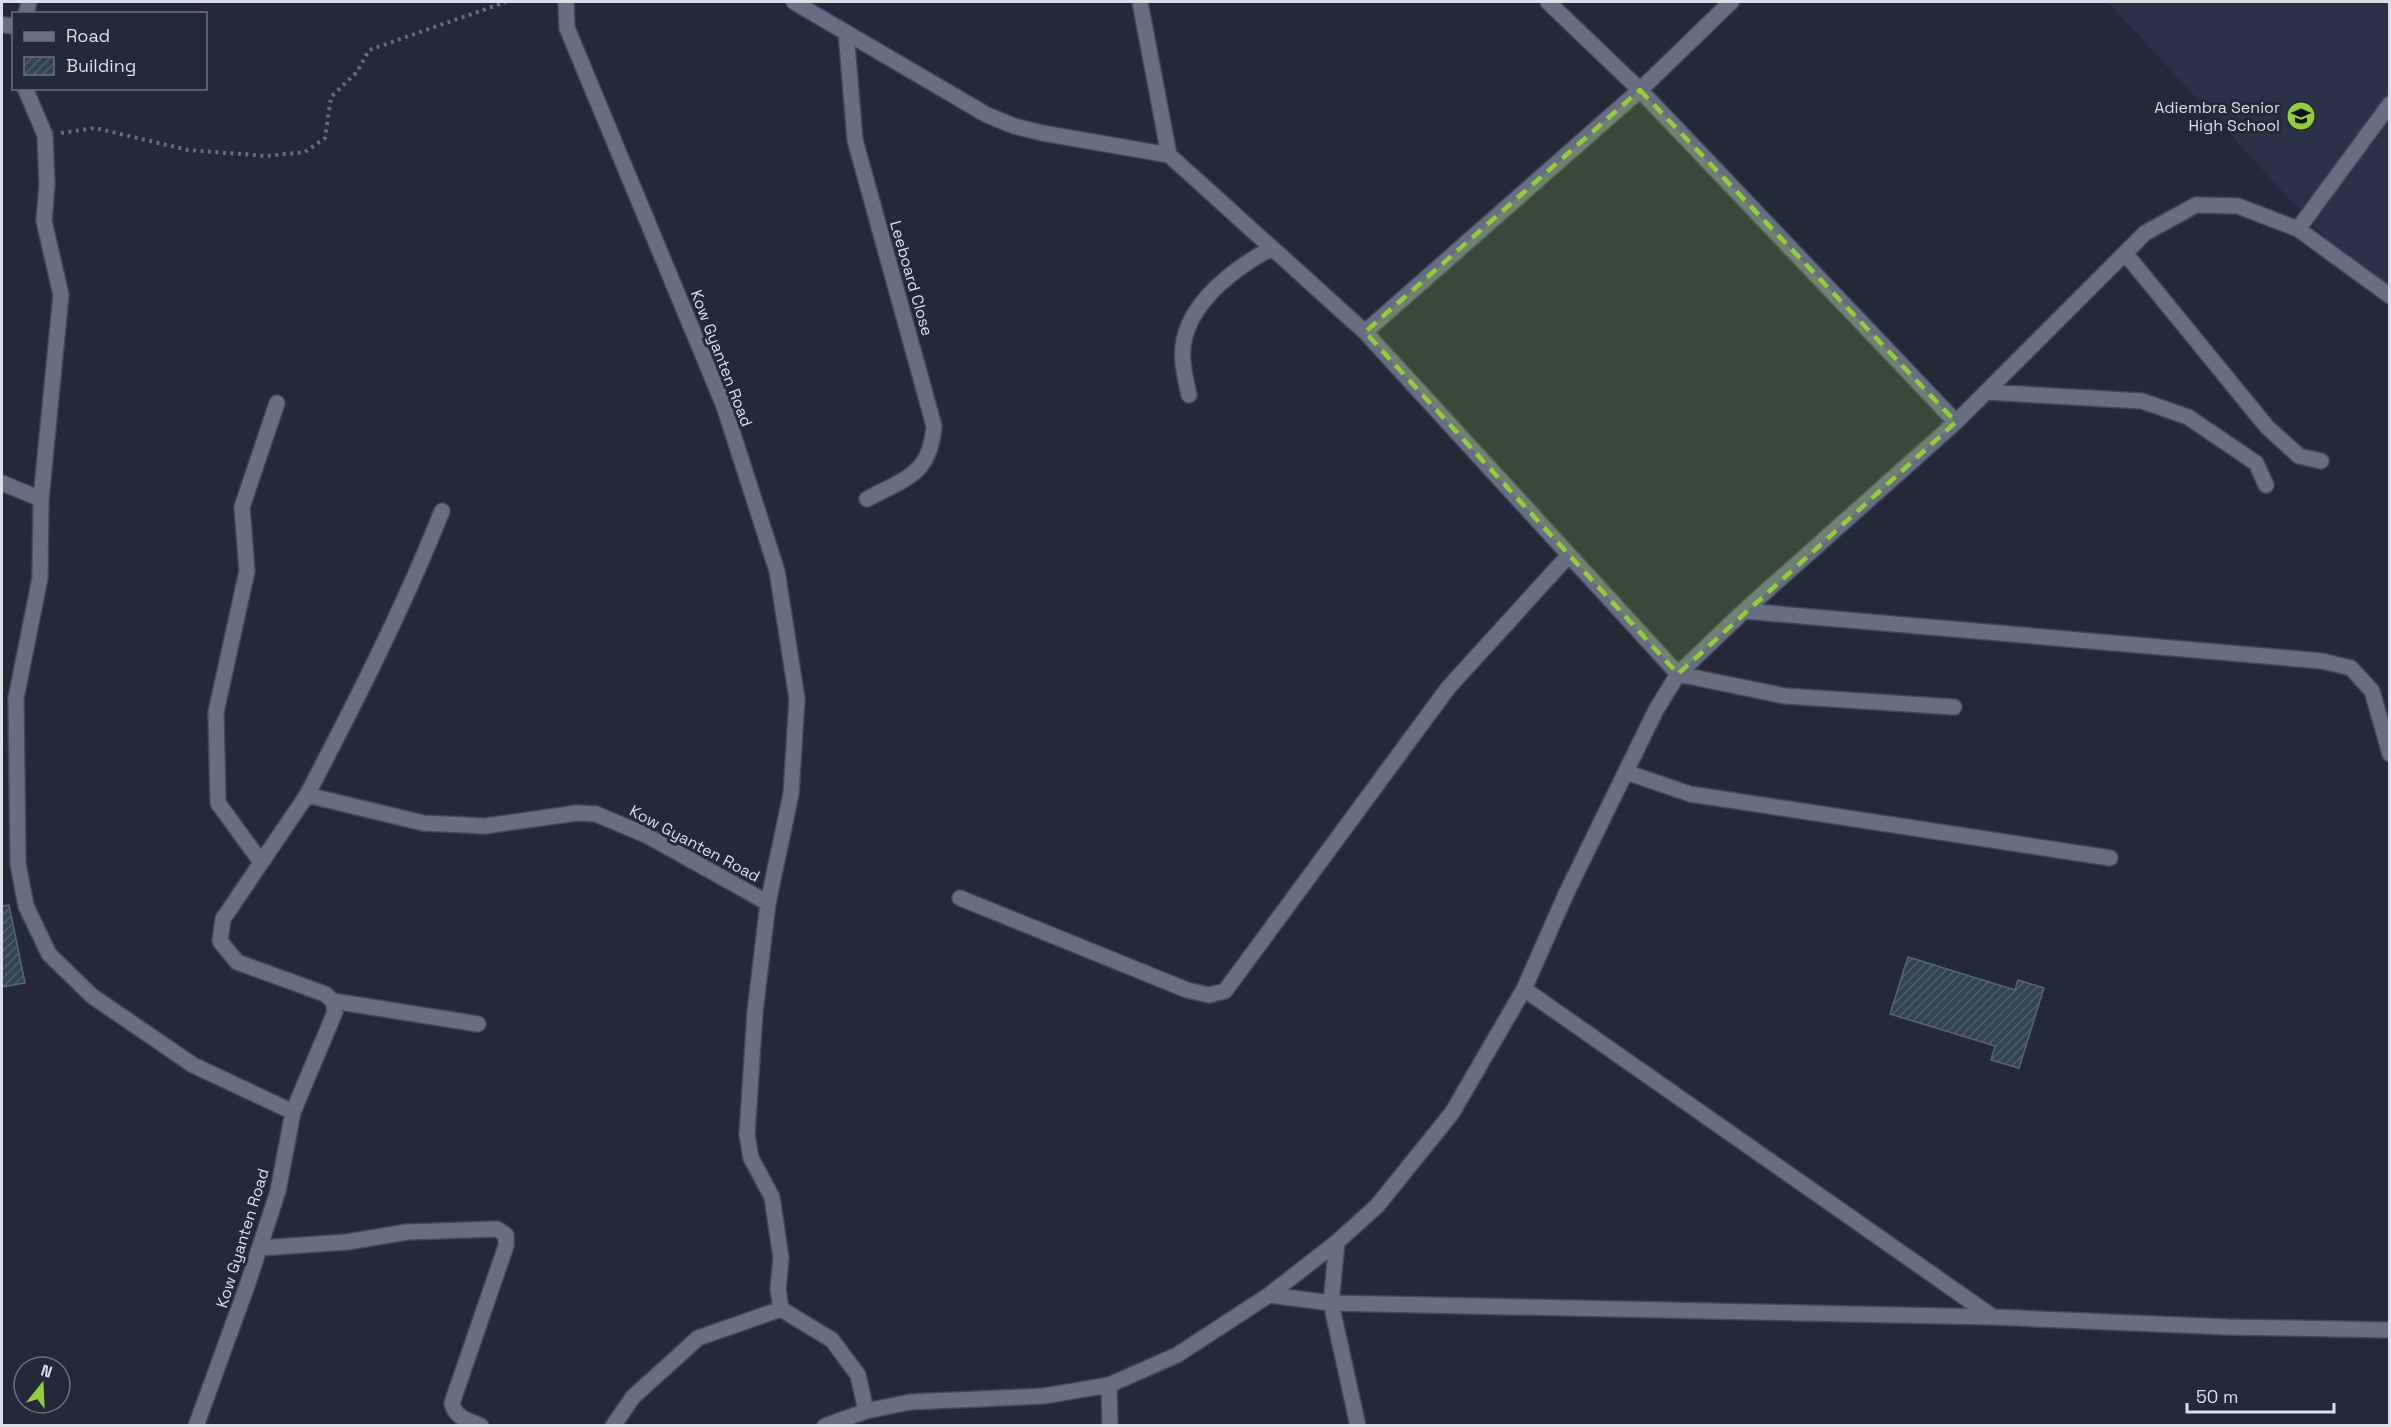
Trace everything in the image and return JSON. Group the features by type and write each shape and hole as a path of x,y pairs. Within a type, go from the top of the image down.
{"street":[{"name":"Kow Gyanten Road","path":"307,795 423,823 485,826 577,813 596,814 646,835 768,903 791,794 797,699 777,571 724,406 567,28 566,2"},
{"path":"794,2 987,114 1014,126 1169,155 1365,332 1678,674 1785,696 1954,707"},
{"path":"1140,2 1169,155"},
{"path":"1548,2 1640,90 1956,422"},
{"path":"1365,332 1640,90 1731,2"},
{"name":"Leeboard Close","path":"846,32 855,140 934,426 932,448 919,470 867,499"},
{"path":"26,90 45,135 47,184 44,221 61,295 41,499 40,578 16,698 18,864 26,906 49,954 92,996 193,1065 293,1112"},
{"path":"2298,229 2390,104"},
{"path":"825,1425 866,1411 910,1402 1044,1396 1109,1385 1177,1355 1269,1295 1337,1242 1377,1206 1452,1113 1524,989 1566,894 1656,710 1678,674 1744,611 1956,422 2145,233 2196,205 2238,206 2298,229 2390,297"},
{"path":"1189,395 1182,361 1186,332 1198,308 1244,262 1272,248"},
{"path":"2125,253 2266,427 2299,456 2321,461"},
{"path":"1986,392 2142,401 2188,417 2256,463 2266,485"},
{"path":"261,862 218,802 216,712 247,571 242,507 277,403"},
{"path":"2,483 41,499"},
{"path":"442,511 414,580 368,679 307,795 223,919 220,941 237,962 325,994 333,1001 478,1024"},
{"path":"960,898 1186,990 1209,995 1225,991 1448,688 1569,555"},
{"path":"1744,611 2322,661 2351,668 2372,691 2390,754"},
{"path":"1626,772 1690,794 2110,858"},
{"path":"768,903 755,1012 747,1135 751,1158 772,1197 781,1258 778,1289 781,1309"},
{"path":"1524,989 1993,1317"},
{"name":"Kow Gyanten Road","path":"196,1425 279,1191 293,1112 335,1012 333,1001"},
{"path":"260,1248 347,1242 407,1232 497,1229 506,1235 506,1246 452,1403 454,1411 461,1417 481,1425"},
{"path":"1337,1242 1331,1303 1357,1425"},
{"path":"1269,1295 1331,1303 1993,1317 2227,1327 2390,1330"},
{"path":"781,1309 832,1340 858,1375 866,1411"},
{"path":"613,1425 633,1397 698,1338 781,1309"},
{"path":"1109,1385 1110,1425"}],"path":[{"path":"45,135 95,128 188,150 267,156 305,152 325,138 331,97 357,72 369,50 506,2"}],"highlighted area":[{"path":"1640,90 1956,422 1678,674 1365,332"}],"shaded area":[{"name":"Adiembra Senior High School","path":"2108,2 2389,2 2389,296 2318,230"}],"building":[{"path":"9,905 25,983 2,987 2,906"},
{"path":"1908,957 2015,990 2018,980 2044,988 2019,1068 1991,1060 1995,1046 1890,1014"}],"place":[{"name":"Adiembra Senior High School","path":"2301,116"}]}
